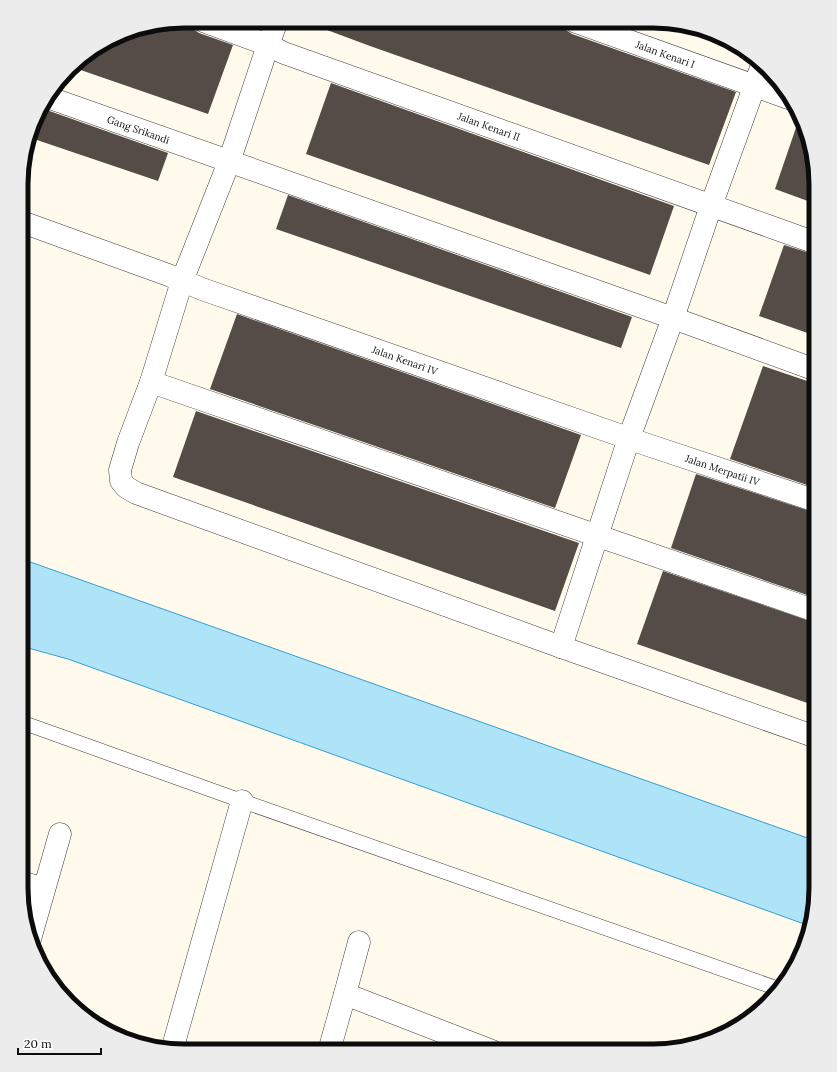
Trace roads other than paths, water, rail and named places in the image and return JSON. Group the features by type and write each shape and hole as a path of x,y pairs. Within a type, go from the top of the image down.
{"street":[{"name":"Jalan Kenari II","path":"223,28 268,45 292,56 809,241"},
{"path":"274,28 229,162 182,281 151,382 128,443 120,470 121,481 126,487 136,493 561,647 809,735"},
{"name":"Jalan Kenari I","path":"596,28 758,77 778,90"},
{"path":"561,647 629,438 758,77"},
{"name":"Gang Srikandi","path":"53,99 809,367"},
{"name":"Jalan Kenari IV","path":"28,224 182,281 629,438"},
{"path":"151,382 809,609"},
{"name":"Jalan Merpatii IV","path":"629,438 809,499"},
{"path":"174,1044 242,801"},
{"path":"33,928 60,834"},
{"path":"28,884 44,889"},
{"path":"331,1044 359,942"},
{"path":"345,994 474,1044"}],"lane":[{"path":"28,725 773,987"}],"water":[{"path":"28,561 809,839 809,898 805,924 68,659 28,648"}]}
